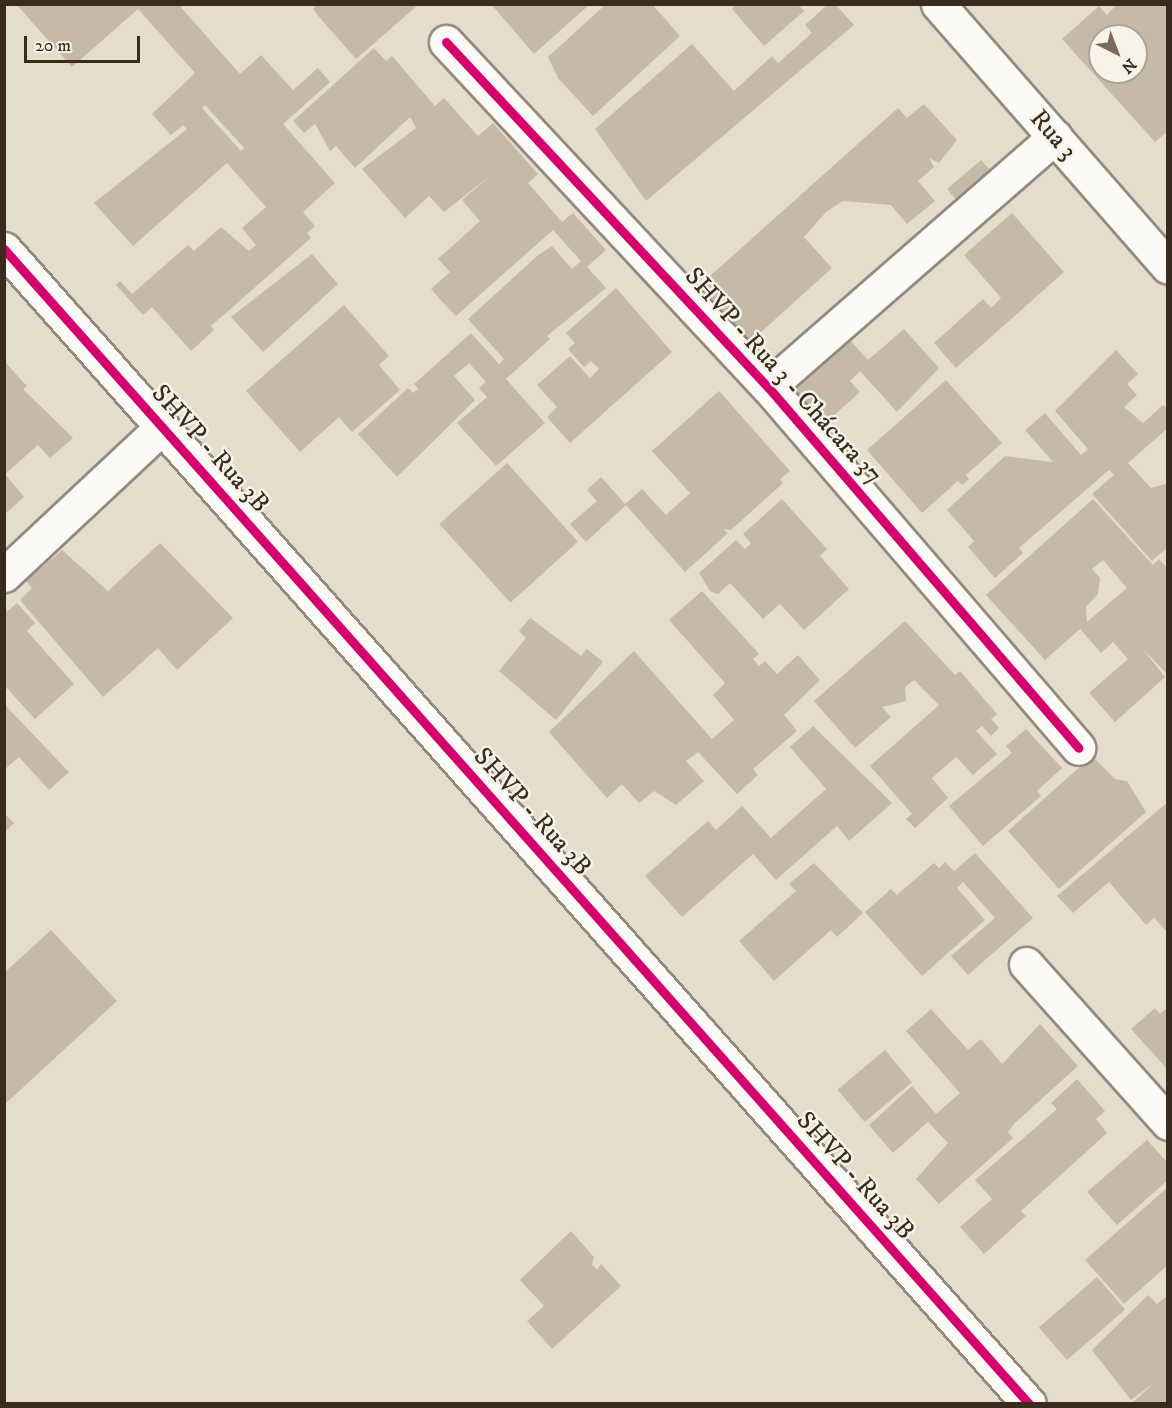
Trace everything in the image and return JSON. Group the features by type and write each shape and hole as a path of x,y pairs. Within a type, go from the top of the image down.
{"street":[{"name":"Rua 3","path":"945,7 1167,267"},
{"name":"SHVP - Rua 3 - Chácara 37","path":"446,42 768,387 1078,748"},
{"name":"SHVP - Rua 3 - Chácara 37","path":"768,387 1055,137"},
{"name":"SHVP - Rua 3B","path":"4,249 1029,1404"},
{"path":"4,575 162,427"},
{"path":"1026,964 1167,1123"}],"building":[{"path":"16,4 178,4 240,74 261,55 293,90 318,68 330,82 283,124 335,183 303,212 315,226 307,233 311,238 211,326 214,330 191,351 152,307 143,315 116,285 120,281 132,294 188,245 194,251 221,227 249,251 256,245 242,228 266,207 227,163 133,246 94,203 187,129 183,125 171,135 152,114 195,73 138,9 72,67","holes":["205,105 244,148 241,151 202,108"]},
{"path":"318,4 419,4 356,59 313,9"},
{"path":"491,4 590,4 534,54"},
{"path":"606,4 652,4 680,36 593,116 558,78 548,57"},
{"path":"736,4 798,4 804,11 764,46 732,9"},
{"path":"828,4 835,4 854,25 646,201 595,129 692,44 734,91 772,56 778,63 812,33 805,25"},
{"path":"1117,4 1168,4 1168,131 1155,142 1103,84 1148,84 1148,24 1088,24 1088,68 1062,39 1099,6 1107,15"},
{"path":"374,48 386,61 392,56 435,106 444,98 478,136 493,123 538,174 528,183 562,222 573,213 606,250 587,267 606,288 547,336 550,339 506,379 545,423 496,466 457,423 487,397 479,388 486,382 469,363 454,376 475,400 397,477 358,434 408,388 413,393 418,389 414,384 471,333 499,364 504,359 468,319 537,256 552,246 572,269 581,261 553,230 456,316 447,307 431,289 450,272 438,259 480,221 462,200 491,175 444,212 429,196 405,218 362,169 416,128 410,117 355,168 336,146 330,151 315,124 304,133 293,121"},
{"path":"924,104 957,140 939,163 929,158 934,167 918,181 935,201 907,224 891,205 843,201 826,212 804,237 832,268 750,342 700,285 898,108 907,118"},
{"path":"981,160 997,178 973,186 956,200 947,189"},
{"path":"1012,213 1064,272 956,368 934,343 983,299 991,308 1001,298 964,255"},
{"path":"312,254 338,284 263,352 231,317"},
{"path":"616,288 672,352 570,443 547,417 557,407 537,385 570,356 590,378 599,369 591,361 584,367 568,349 575,343 566,333"},
{"path":"344,305 389,356 379,365 400,390 352,432 339,417 300,452 246,391"},
{"path":"904,329 939,368 897,412 860,371 850,381 860,392 824,424 791,388 848,338 868,360"},
{"path":"1116,350 1138,374 1127,384 1137,395 1124,407 1143,423 1163,405 1168,409 1168,428 1128,463 1151,488 1168,483 1168,547 1152,561 1092,494 1114,475 1109,470 1019,548 1023,553 995,578 968,547 974,541 947,510 1005,456 1053,462 1025,430 1045,413 1081,455 1088,449 1055,411"},
{"path":"4,361 27,386 23,389 73,438 50,458 38,445 5,474 24,497 4,515"},
{"path":"946,380 1002,443 966,475 969,479 962,485 958,481 922,513 867,450"},
{"path":"719,391 790,471 780,479 783,483 731,530 723,529 728,533 685,572 625,504 642,489 666,515 690,493 652,451"},
{"path":"507,463 578,542 510,603 439,524"},
{"path":"601,477 626,505 586,542 570,524 597,501 587,490"},
{"path":"782,499 827,549 820,556 849,589 804,630 780,604 763,619 730,583 718,594 710,591 699,573 736,540 745,549 751,543 743,534"},
{"path":"1093,499 1153,565 1159,559 1168,569 1168,675 1143,649 1165,677 1115,722 1089,693 1128,659 1113,642 1101,653 1080,629 1045,660 986,595","holes":["1103,560 1127,588 1087,622 1086,607 1098,594 1100,578 1092,569"]},
{"path":"160,543 233,618 177,670 158,648 103,697 20,600 32,588 26,581 62,550 108,591"},
{"path":"702,591 759,654 753,659 759,666 765,661 777,674 798,655 820,680 784,715 797,731 753,769 758,775 737,794 698,752 686,761 704,781 676,805 654,791 639,803 622,784 607,798 549,732 634,651 712,739 734,720 713,695 725,683 669,620"},
{"path":"17,603 35,623 27,631 74,684 35,719 4,685 4,614"},
{"path":"530,618 581,656 587,649 603,662 556,720 499,671 526,638 519,631"},
{"path":"905,621 955,675 960,671 997,714 991,719 999,728 991,736 982,726 976,731 997,754 973,775 956,757 932,778 948,798 915,828 906,819 912,814 870,766 939,705 914,680 905,687 906,701 882,707 891,717 855,748 814,701"},
{"path":"4,704 69,772 49,790 19,757 4,770"},
{"path":"813,726 892,803 849,841 837,826 776,880 753,854 682,917 645,876 708,821 716,830 742,806 771,838 826,789 790,747"},
{"path":"1026,729 1062,768 1037,791 1041,796 983,846 949,806 1012,753 1006,746"},
{"path":"1092,756 1115,779 1127,781 1146,812 1059,889 1008,831"},
{"path":"1168,802 1168,933 1154,918 1146,925 1109,882 1073,913 1057,896"},
{"path":"4,813 14,823 4,833"},
{"path":"975,853 1033,918 968,975 951,956 995,918 963,882 957,888 985,920 922,976 865,912 891,889 897,895 934,863 939,868 945,862 954,871"},
{"path":"814,863 863,913 837,937 831,930 774,981 739,941 796,891 789,884"},
{"path":"51,930 117,1001 4,1105 4,973"},
{"path":"1168,1007 1168,1070 1131,1029 1155,1008 1160,1014"},
{"path":"931,1009 968,1050 981,1039 1002,1064 1040,1024 1078,1066 1015,1123 1008,1132 1013,1138 939,1204 916,1179 948,1143 928,1122 893,1153 869,1125 912,1086 936,1114 960,1093 906,1031"},
{"path":"885,1050 912,1082 865,1122 838,1090"},
{"path":"1077,1079 1105,1111 1096,1119 1107,1133 1021,1211 1026,1216 984,1254 960,1227 992,1199 975,1180 1057,1109 1051,1103"},
{"path":"1147,1140 1168,1163 1168,1180 1117,1225 1087,1192"},
{"path":"1168,1187 1168,1265 1124,1304 1085,1260"},
{"path":"571,1231 594,1257 592,1265 597,1270 601,1264 621,1286 552,1349 527,1321 544,1306 520,1280"},
{"path":"1097,1277 1125,1309 1067,1360 1039,1328"},
{"path":"1148,1295 1157,1304 1168,1295 1168,1404 1131,1404 1154,1383 1131,1400 1092,1350"}],"cycle path":[{"path":"446,42 768,387 1078,748"},
{"path":"4,249 1029,1404"}]}
